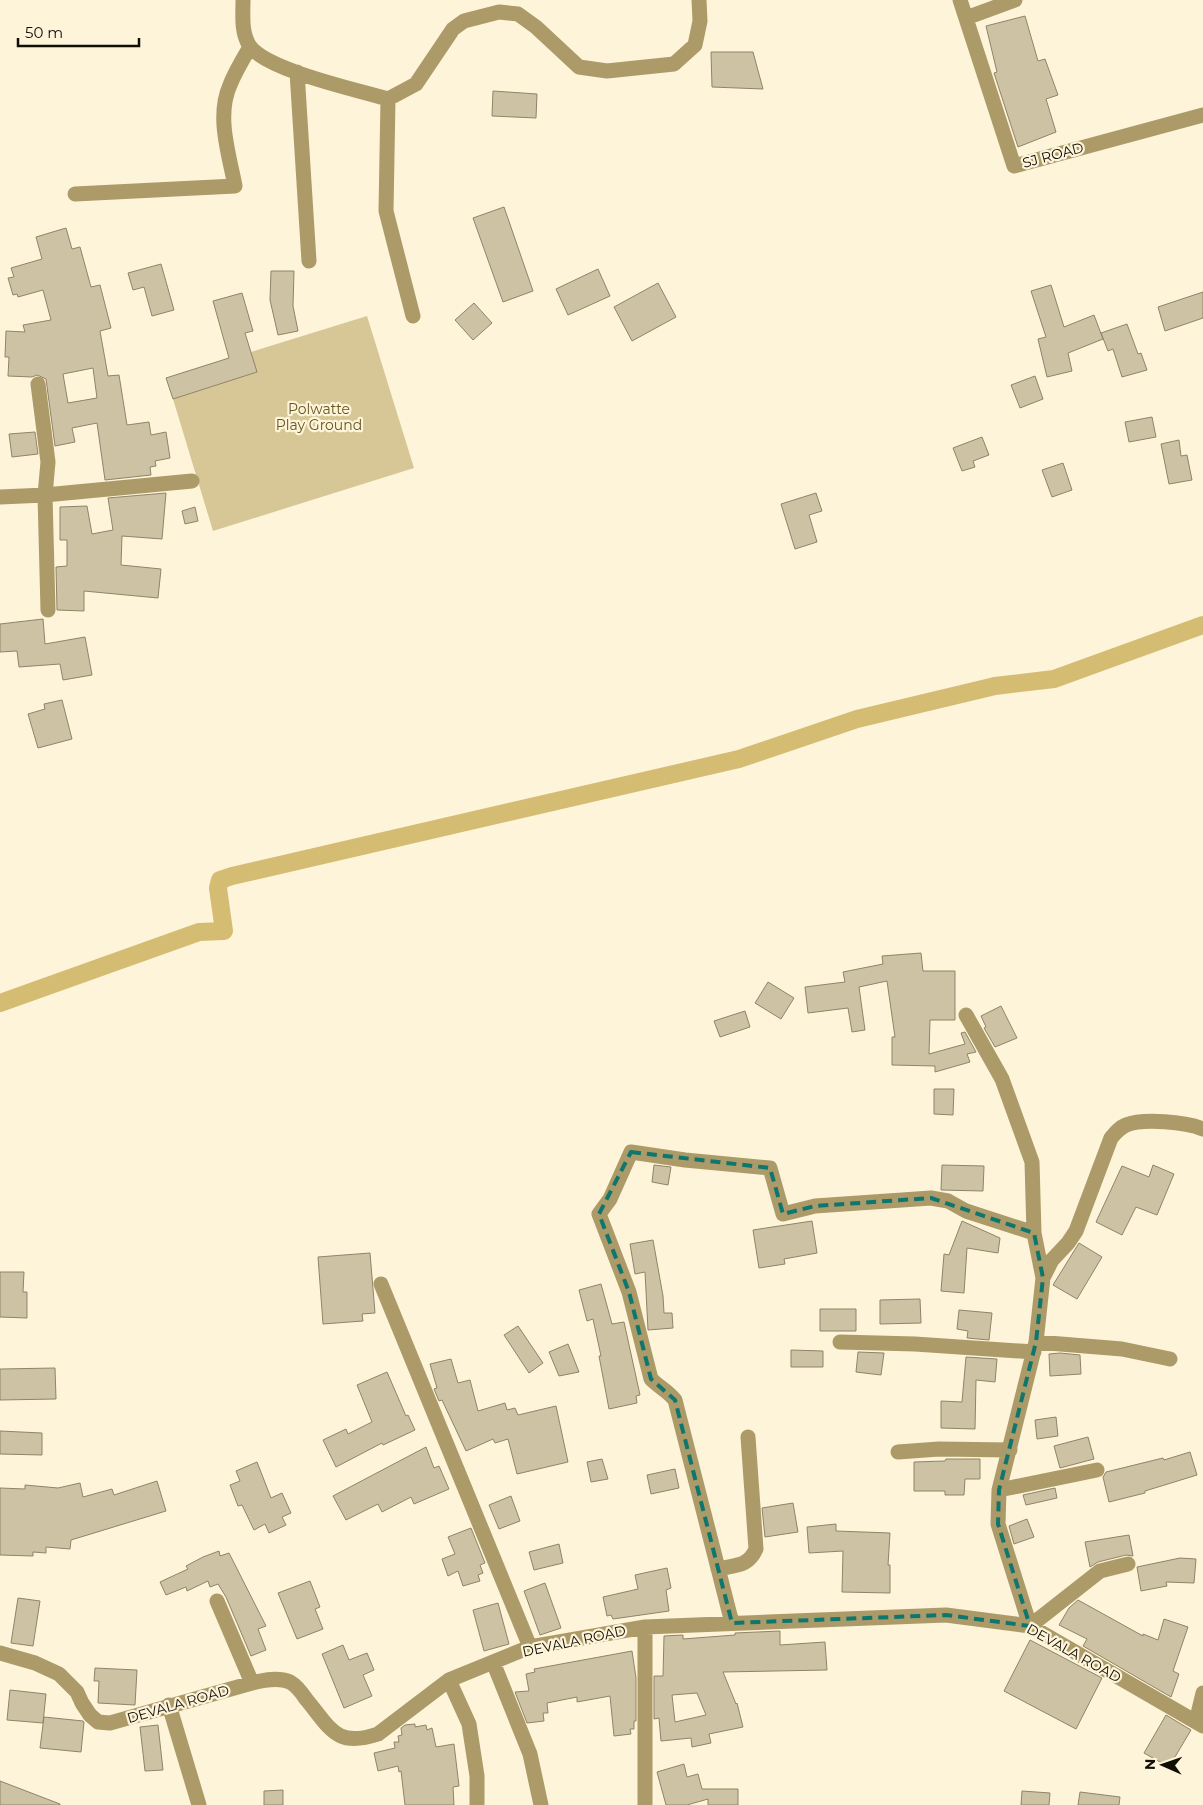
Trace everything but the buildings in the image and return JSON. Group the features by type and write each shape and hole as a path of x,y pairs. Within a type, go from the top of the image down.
{"street":[{"path":"244,0 243,31 250,47 267,60 297,72 388,99 416,84 452,29 464,21 499,12 518,14 536,27 580,66 607,71 674,64 695,45 700,21 699,0"},
{"name":"SJ ROAD","path":"960,0 1014,166 1203,115"},
{"path":"966,18 1016,0"},
{"path":"75,194 235,186 226,143 224,112 229,86 250,47"},
{"path":"297,72 309,261"},
{"path":"388,99 386,211 414,316"},
{"path":"38,384 48,462 45,495 48,610"},
{"path":"0,497 45,495 192,481"},
{"path":"966,1015 1002,1080 1032,1162 1034,1233 1043,1278 1035,1347 999,1490 998,1524 1030,1626 1100,1571 1128,1564"},
{"path":"1043,1278 1052,1260 1076,1231 1111,1138 1120,1128 1127,1124 1167,1122 1192,1124 1203,1129"},
{"path":"732,1623 675,1400 668,1391 658,1387 651,1379 630,1292 599,1214 610,1199 631,1152 685,1160 770,1168 783,1214 815,1206 931,1198 948,1202 966,1211 1034,1233"},
{"path":"381,1284 530,1647"},
{"path":"840,1342 1122,1349 1170,1359"},
{"path":"718,1569 745,1564 752,1558 756,1549 748,1437"},
{"path":"898,1452 1010,1450"},
{"path":"999,1490 1096,1470"},
{"path":"217,1601 252,1683"},
{"name":"DEVALA ROAD","path":"0,1653 35,1663 60,1674 77,1692 90,1715 98,1722 110,1723 169,1705 269,1679 291,1683 335,1733 348,1739 378,1734 449,1680 530,1647 645,1626 946,1615 1030,1626 1199,1724"},
{"path":"645,1626 645,1805"},
{"path":"493,1662 530,1754 541,1805"},
{"path":"449,1680 469,1724 477,1776 477,1805"},
{"path":"1199,1724 1203,1694"},
{"path":"169,1705 199,1805"}],"highlighted area":[{"path":"631,1152 770,1168 783,1214 815,1206 931,1198 1034,1233 1043,1278 1036,1342 999,1490 998,1524 1030,1626 946,1615 732,1623 675,1400 651,1379 629,1292 599,1214"}],"green space":[{"name":"Polwatte Play Ground","path":"367,316 414,468 213,531 173,399 257,372 251,352"}],"waterway":[{"path":"0,1003 199,932 224,931 218,888 220,880 232,876 739,759 857,719 995,686 1054,679 1203,625"}]}
